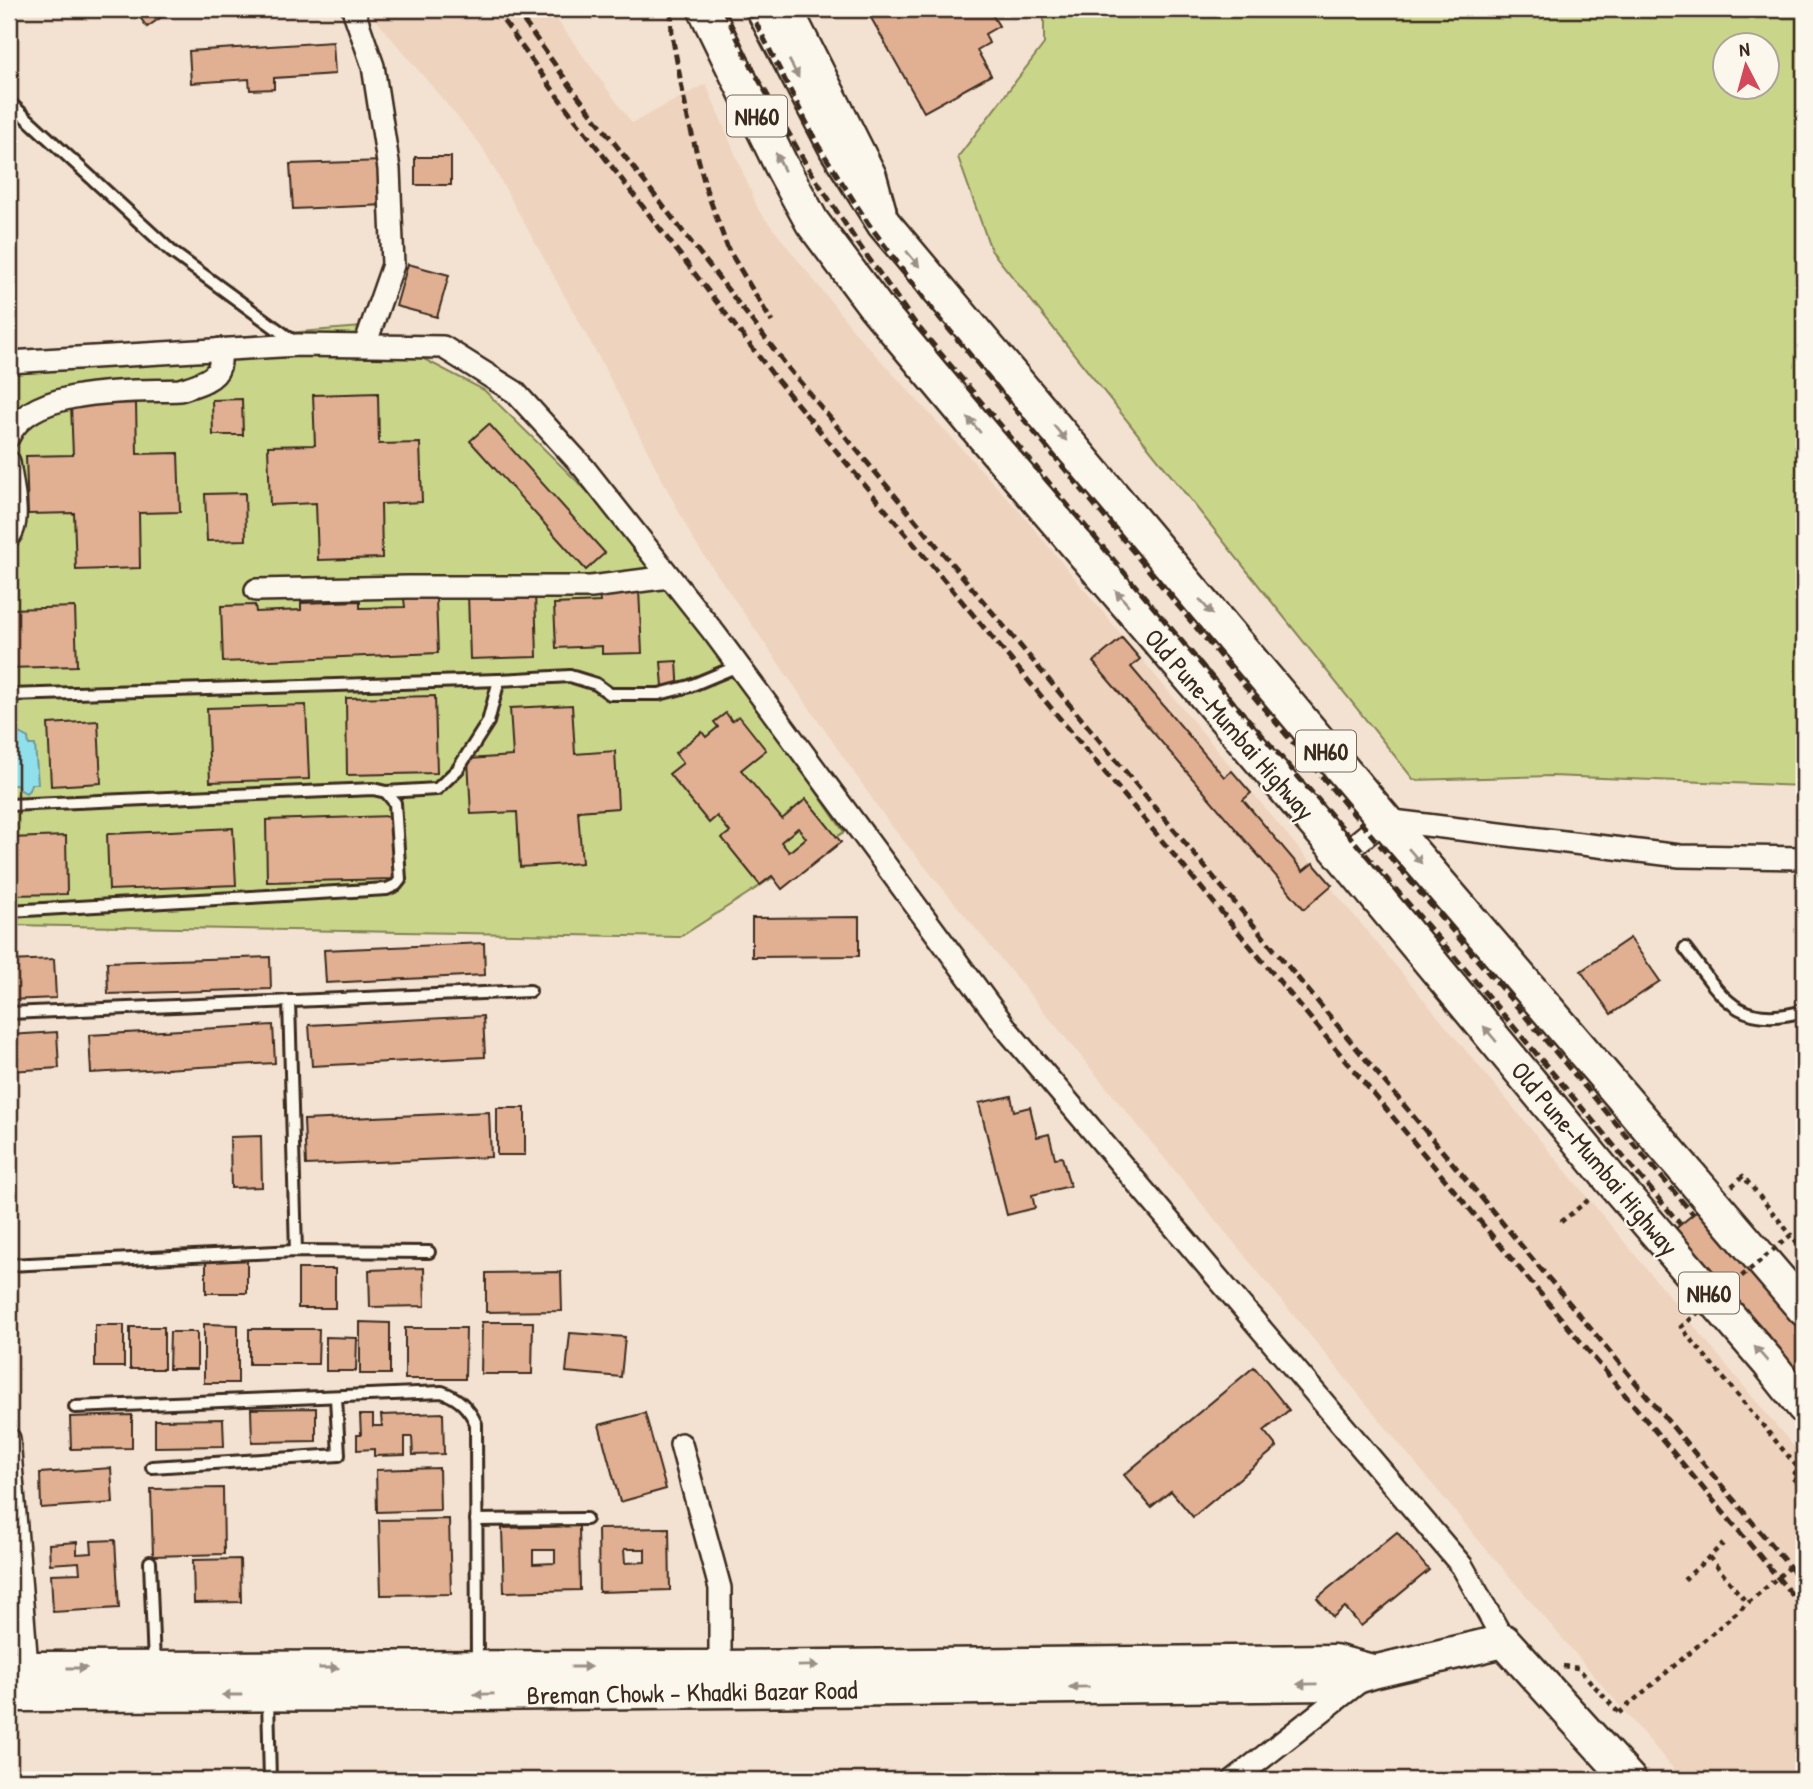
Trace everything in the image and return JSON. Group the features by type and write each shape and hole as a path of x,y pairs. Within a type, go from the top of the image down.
{"highway":[{"name":"Old Pune–Mumbai Highway","path":"705,9 783,169 812,222 875,306 1342,855 1612,1181 1804,1407"},
{"name":"Old Pune–Mumbai Highway","path":"772,10 836,148 884,224 1385,820 1804,1309"}],"main road":[{"name":"Breman Chowk - Khadki Bazar Road","path":"18,1682 268,1695 1334,1684 1504,1641"},
{"path":"1504,1641 1630,1780"},
{"name":"Breman Chowk - Khadki Bazar Road","path":"18,1682 155,1668 720,1667 1334,1661 1373,1672"}],"street":[{"path":"353,9 373,66 388,169 393,265 365,345"},
{"path":"9,362 298,345 443,347 515,392 584,468 738,666 1009,1032 1462,1566 1504,1641"},
{"path":"9,436 15,424 27,413 85,394 180,390 193,386 215,374 219,368 220,349"},
{"path":"9,463 16,521 14,531 9,536"},
{"path":"256,590 591,587 669,577"},
{"path":"1342,855 1385,820 1681,856 1804,858"},
{"path":"9,1439 18,1682"},
{"path":"681,1444 720,1588 720,1667"},
{"path":"1234,1780 1373,1672"}],"lane":[{"path":"9,102 172,252 298,345"},
{"path":"9,695 570,676 596,684 610,694 659,694 738,666"},
{"path":"9,805 373,789 386,792 437,789 458,769 488,722 499,680"},
{"path":"9,911 387,889 401,880 395,803 386,792"},
{"path":"1685,948 1727,1003 1743,1012 1765,1017 1804,1011"},
{"path":"9,1013 530,991"},
{"path":"289,1001 296,1251"},
{"path":"9,1265 296,1251 429,1252"},
{"path":"75,1407 442,1392 454,1396 463,1404 476,1424 477,1668"},
{"path":"152,1467 339,1455 336,1396"},
{"path":"476,1520 586,1519"},
{"path":"150,1562 155,1668"},
{"path":"268,1695 270,1780"}],"path":[{"path":"1743,1176 1804,1251"},
{"path":"1561,1222 1612,1181"},
{"path":"1791,1235 1681,1327 1804,1475"},
{"path":"1797,1255 1804,1263"},
{"path":"1804,1465 1791,1476 1804,1491"},
{"path":"1684,1580 1723,1544"},
{"path":"1578,1668 1619,1713 1804,1555"},
{"path":"1709,1557 1747,1603"}],"shaded area":[{"path":"367,9 549,9 632,123 706,84 759,211 859,337 1020,512 1804,1459 1804,1780 1683,1780 1476,1537 889,823 694,541 603,365 481,145"}],"green space":[{"path":"1044,9 1804,9 1804,786 1551,776 1414,780 991,250 958,157 1044,44"},
{"path":"362,327 484,390 655,558 844,832 680,937 9,925 9,355"}],"water":[{"path":"19,733 28,738 29,745 35,745 38,784 31,784 26,793 17,785 9,785 9,746 15,734"}],"building":[{"path":"134,9 173,9 147,27"},
{"path":"866,9 999,9 991,13 999,26 985,34 989,43 977,50 991,75 924,112"},
{"path":"333,42 335,74 274,78 274,89 250,90 249,79 191,83 189,51"},
{"path":"415,157 451,157 451,185 415,185"},
{"path":"384,161 386,205 293,209 290,164"},
{"path":"408,264 449,275 437,317 396,306"},
{"path":"378,393 379,444 420,443 422,502 381,504 382,558 318,560 316,503 270,505 268,446 315,445 313,395"},
{"path":"242,399 243,435 213,435 212,400"},
{"path":"136,403 137,454 178,453 180,512 139,513 140,568 76,570 74,513 28,514 26,456 73,455 71,405"},
{"path":"489,424 605,553 586,570 470,441"},
{"path":"245,493 246,540 207,541 205,494"},
{"path":"639,590 642,653 602,654 602,646 556,648 554,604 600,602 599,592"},
{"path":"535,591 537,657 470,659 468,593"},
{"path":"436,598 438,653 223,662 221,606 255,605 256,612 301,610 301,603 360,601 360,608 405,607 404,599"},
{"path":"75,607 77,666 9,668 9,609"},
{"path":"1122,638 1140,659 1131,667 1224,777 1232,771 1251,793 1243,800 1303,871 1313,863 1332,885 1304,909 1093,662"},
{"path":"677,661 679,696 664,698 661,662"},
{"path":"435,696 437,773 347,775 346,698"},
{"path":"306,705 309,779 210,782 207,708"},
{"path":"572,705 575,754 615,751 618,808 578,811 582,863 520,867 517,812 471,814 468,759 513,756 510,708"},
{"path":"726,713 732,721 739,716 766,750 741,770 782,819 806,799 841,842 782,889 772,876 760,885 722,838 730,832 717,816 709,823 669,774 683,763 675,753 702,732 706,737 718,727 714,722","holes":["798,828 806,838 789,852 781,842"]},
{"path":"98,721 101,783 51,786 48,724"},
{"path":"391,816 393,879 267,882 266,820"},
{"path":"233,828 236,885 109,890 107,834"},
{"path":"66,836 67,894 9,895 9,838"},
{"path":"859,917 859,956 752,957 752,918"},
{"path":"1630,938 1660,981 1611,1014 1581,971"},
{"path":"484,943 485,975 326,983 324,950"},
{"path":"270,957 271,989 108,994 107,962"},
{"path":"54,959 56,998 9,1000 9,961"},
{"path":"483,1016 485,1057 312,1066 309,1025"},
{"path":"273,1025 275,1063 91,1073 89,1035"},
{"path":"57,1032 59,1068 9,1071 9,1035"},
{"path":"1011,1096 1014,1111 1030,1107 1037,1137 1049,1134 1055,1158 1062,1157 1070,1186 1032,1195 1035,1208 1007,1215 979,1103"},
{"path":"497,1108 525,1108 525,1155 497,1155"},
{"path":"489,1112 491,1157 306,1165 304,1120"},
{"path":"261,1136 262,1187 231,1188 230,1137"},
{"path":"1713,1198 1804,1308 1804,1409 1663,1239"},
{"path":"206,1257 247,1257 247,1293 206,1293"},
{"path":"424,1268 425,1306 370,1307 369,1270"},
{"path":"298,1269 335,1269 335,1308 298,1308"},
{"path":"561,1272 562,1311 486,1312 486,1273"},
{"path":"360,1322 390,1323 390,1374 360,1374"},
{"path":"482,1322 533,1322 532,1374 481,1374"},
{"path":"204,1324 238,1325 238,1383 204,1383"},
{"path":"95,1325 124,1325 124,1367 95,1367"},
{"path":"130,1327 164,1327 164,1369 130,1369"},
{"path":"405,1328 466,1328 465,1379 405,1379"},
{"path":"249,1329 319,1329 318,1364 249,1364"},
{"path":"170,1332 197,1332 197,1369 169,1369"},
{"path":"570,1333 625,1337 621,1377 566,1372"},
{"path":"326,1337 357,1338 356,1371 326,1371"},
{"path":"1254,1367 1289,1410 1264,1431 1277,1447 1193,1517 1171,1491 1151,1507 1124,1475"},
{"path":"316,1408 316,1441 252,1442 251,1409"},
{"path":"443,1413 444,1454 413,1455 412,1437 405,1437 405,1455 374,1456 374,1449 357,1450 357,1435 361,1435 360,1415 373,1415 373,1426 382,1426 381,1415"},
{"path":"645,1413 666,1489 620,1502 599,1425"},
{"path":"132,1415 132,1448 71,1449 70,1417"},
{"path":"223,1419 224,1446 155,1447 155,1420"},
{"path":"111,1468 113,1503 41,1508 40,1473"},
{"path":"439,1468 440,1510 377,1512 376,1470"},
{"path":"223,1488 224,1554 153,1556 151,1489"},
{"path":"449,1519 451,1594 381,1595 379,1520"},
{"path":"579,1526 580,1590 504,1592 502,1528","holes":["533,1550 555,1550 555,1563 533,1564"]},
{"path":"669,1528 670,1590 599,1592 598,1529","holes":["624,1549 645,1549 645,1562 625,1563"]},
{"path":"1397,1532 1429,1570 1361,1626 1345,1607 1333,1617 1317,1598"},
{"path":"115,1540 119,1608 53,1612 51,1574 80,1573 79,1562 50,1564 49,1544 77,1542 77,1554 92,1553 91,1541"},
{"path":"240,1559 241,1602 194,1603 193,1560"},
{"path":"417,1777 509,1778 509,1780 417,1780"},
{"path":"260,1779 260,1780 169,1780"},
{"path":"386,1779 386,1780 295,1780"}],"railway":[{"path":"495,9 558,97 777,380 1804,1609"},
{"path":"515,9 571,87 790,370 1804,1584"},
{"path":"671,9 672,35 687,115 706,189 728,249 772,322"},
{"path":"723,9 807,166 915,323 1222,689 1459,962 1680,1224"},
{"path":"749,9 818,145 868,223 933,310 1238,678 1693,1214"}]}
